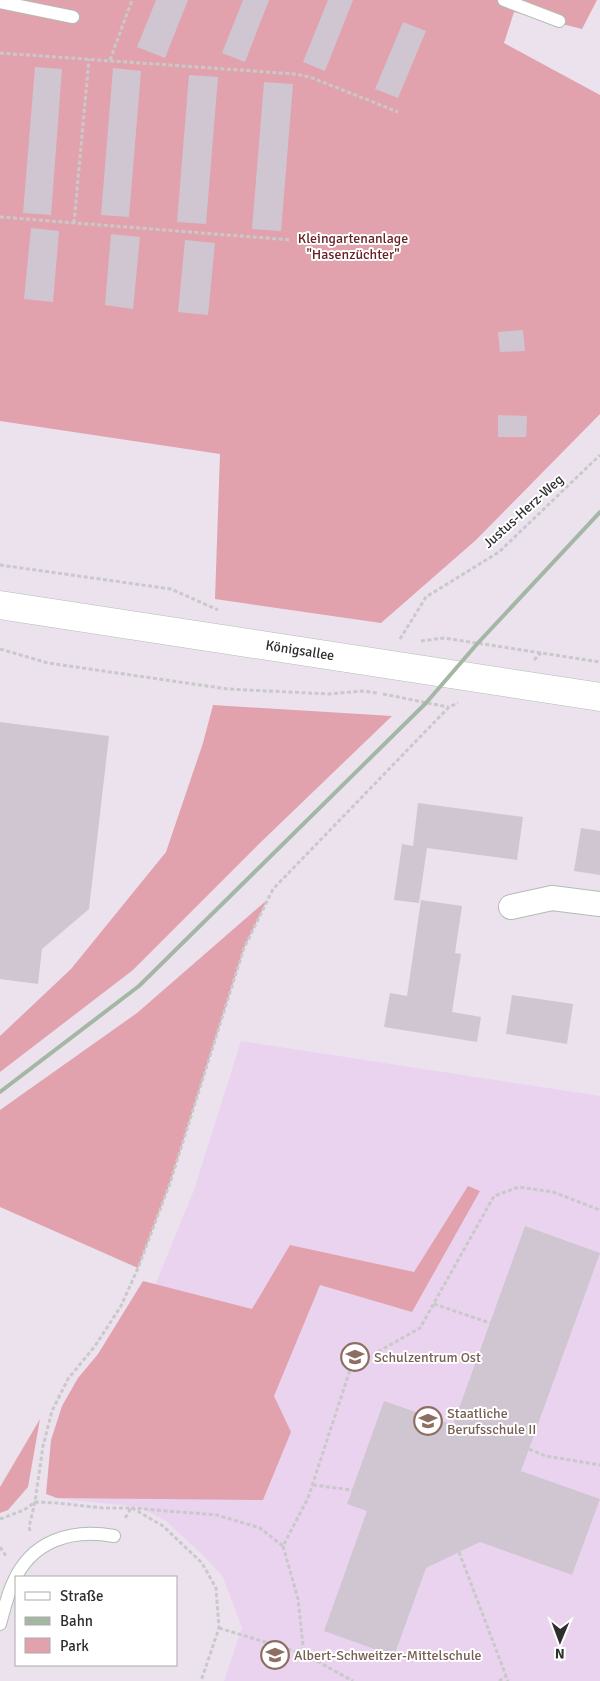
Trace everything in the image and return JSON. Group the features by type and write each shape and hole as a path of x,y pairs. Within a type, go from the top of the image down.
{"main road":[{"name":"Königsallee","path":"0,605 600,697"}],"street":[{"path":"512,907 552,898 600,904"}],"lane":[{"path":"504,0 559,21"},
{"path":"0,2 73,17"},
{"path":"17,1576 26,1562 47,1543 86,1532 114,1536"},
{"path":"0,1624 15,1580"}],"path":[{"path":"110,60 132,0"},
{"path":"0,53 295,74 310,77 398,112"},
{"path":"74,223 89,59"},
{"path":"0,217 291,240"},
{"name":"Justus-Herz-Weg","path":"407,642 398,643 426,597 499,552 600,455"},
{"path":"0,564 171,589 226,612"},
{"path":"416,641 444,638 600,662"},
{"path":"0,649 48,663 228,688 329,694 362,691 449,707 273,888 244,948 170,1183 138,1268 121,1306 95,1346 68,1379 52,1411 43,1446 35,1502 29,1527 38,1550"},
{"path":"283,1546 313,1485 351,1367 420,1328 494,1196 519,1187 553,1192 600,1210"},
{"path":"434,1304 490,1323"},
{"path":"499,1437 546,1456 600,1465"},
{"path":"313,1485 352,1490"},
{"path":"0,1519 24,1510 35,1502 218,1515 260,1528 283,1546 298,1599 304,1654"},
{"path":"114,1536 131,1508"},
{"path":"131,1508 163,1526 202,1563 216,1588 219,1628 201,1681"},
{"path":"459,1552 508,1681"},
{"path":"219,1628 304,1654 353,1681"},
{"path":"499,1681 506,1676"}],"shaded area":[{"name":"Schulzentrum Ost","path":"241,1041 600,1096 600,1681 224,1681 242,1628 223,1577 207,1559 166,1521 139,1507 54,1498 55,1471 144,1312 194,1190"}],"green space":[{"name":"Kleingartenanlage \"Hasenzüchter\"","path":"0,0 597,0 582,29 514,12 504,43 600,95 600,414 476,540 381,623 215,599 220,454 0,421"},
{"path":"213,705 392,716 262,841 133,970 0,1072 0,1036 71,969 166,852 203,743"},
{"path":"267,900 244,948 170,1183 138,1268 0,1207 0,1110 137,1013"},
{"path":"468,1186 480,1191 412,1312 320,1285 274,1396 291,1432 263,1500 57,1498 46,1494 51,1440 62,1406 78,1378 98,1354 143,1281 252,1309 290,1245 414,1272"},
{"path":"40,1419 28,1487 8,1510 0,1513 0,1487"}],"building":[{"path":"156,0 188,0 165,58 137,47"},
{"path":"243,0 269,0 245,62 222,53"},
{"path":"328,0 353,0 325,71 303,62"},
{"path":"403,22 426,31 398,98 375,89"},
{"path":"35,67 62,69 51,215 23,213"},
{"path":"113,68 141,71 129,217 101,215"},
{"path":"189,75 218,77 206,224 177,222"},
{"path":"264,82 293,84 281,231 252,229"},
{"path":"31,228 59,231 53,302 24,299"},
{"path":"111,234 140,237 133,309 105,305"},
{"path":"185,240 215,243 208,315 178,312"},
{"path":"523,330 525,351 500,352 498,332"},
{"path":"498,415 527,416 526,437 498,437"},
{"path":"0,722 109,736 89,909 42,949 38,984 0,979"},
{"path":"418,803 523,817 517,860 427,848 419,903 394,900 402,844 413,846"},
{"path":"581,828 600,831 600,875 574,871"},
{"path":"421,900 462,906 455,953 461,954 452,1012 481,1017 477,1042 384,1027 390,993 407,996"},
{"path":"512,995 573,1004 567,1044 506,1034"},
{"path":"525,1226 600,1253 521,1471 600,1499 572,1575 480,1542 426,1568 394,1656 324,1631 367,1511 347,1504 384,1401 453,1425"}],"railway":[{"path":"0,1092 139,986 426,703 477,644 600,512"}],"place":[{"name":"Schulzentrum Ost","path":"355,1357"},
{"name":"Staatliche Berufsschule II","path":"428,1421"},
{"name":"Albert-Schweitzer-Mittelschule","path":"275,1655"}]}
